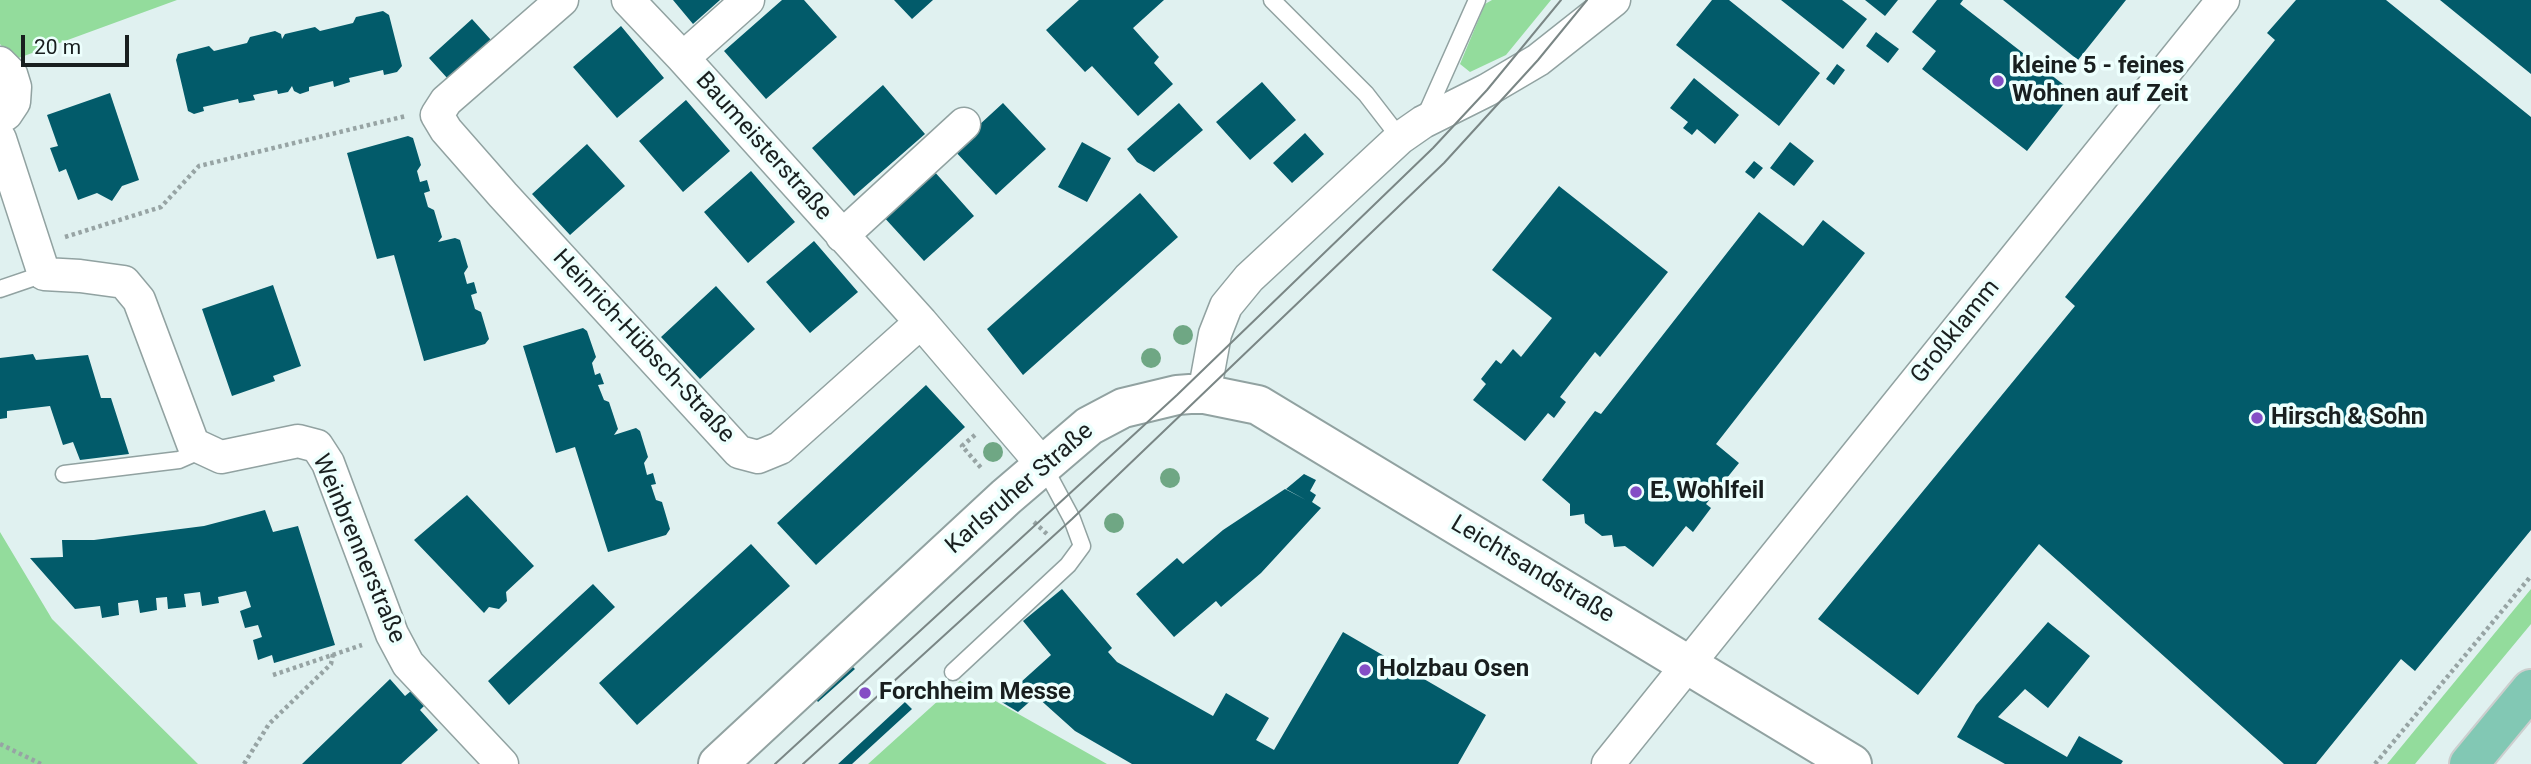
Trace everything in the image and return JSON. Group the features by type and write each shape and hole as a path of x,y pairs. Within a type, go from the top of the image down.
{"main road":[{"path":"2469,764 2531,689"}],"street":[{"path":"437,115 446,101 562,0"},
{"name":"Baumeisterstraße","path":"628,0 921,322"},
{"name":"Baumeisterstraße","path":"683,58 748,0"},
{"path":"1204,394 1215,334 1226,306 1249,278 1411,130 1488,90 1538,60 1614,0"},
{"name":"Großklamm","path":"1608,764 2223,0"},
{"path":"0,62 11,74 15,87 14,102 0,118"},
{"name":"Heinrich-Hübsch-Straße","path":"437,115 446,130 503,195 739,452 758,457 780,448 921,322"},
{"name":"Baumeisterstraße","path":"842,236 964,124"},
{"path":"0,139 39,261 80,276 124,282 139,300 193,444 204,449"},
{"path":"921,322 1043,465"},
{"name":"Leichtsandstraße","path":"1204,394 1258,405 1852,764"},
{"name":"Karlsruher Straße","path":"718,764 1043,465 1089,426 1123,408 1177,395 1204,394"},
{"name":"Weinbrennerstraße","path":"204,449 220,457 298,440 317,446 328,463 391,634 408,664 502,764"}],"lane":[{"path":"1272,0 1366,94 1411,130 1477,0"},
{"path":"0,289 39,261"},
{"path":"64,474 179,460 204,449"},
{"path":"953,672 1068,565 1082,546 1072,519 1043,465"}],"path":[{"path":"39,261 160,206 199,166 405,116 437,115"},
{"path":"2375,764 2531,576"},
{"path":"273,675 391,634"},
{"path":"244,764 269,724 331,664 334,654"},
{"path":"0,744 41,764"}],"green space":[{"path":"0,0 177,0 13,60 0,44"},
{"path":"1492,0 1551,0 1506,55 1470,72 1460,64 1485,4"},
{"path":"0,532 52,619 198,764 0,764"},
{"path":"2531,589 2531,624 2415,764 2387,764"},
{"path":"960,681 1107,764 868,764"}],"building":[{"path":"673,0 720,0 693,24"},
{"path":"782,0 804,0 837,37 766,99 724,51"},
{"path":"894,0 933,0 912,19"},
{"path":"1079,0 1164,0 1133,28 1159,57 1154,63 1173,84 1138,116 1092,66 1085,72 1046,30"},
{"path":"1712,0 1729,0 1820,73 1779,126 1676,45"},
{"path":"1781,0 1842,0 1867,19 1843,49"},
{"path":"1865,0 1898,0 1885,16"},
{"name":"kleine 5 - feines Wohnen auf Zeit","path":"1937,0 1963,0 1960,4 2073,92 2027,151 1922,69 1936,51 1912,32"},
{"path":"2003,0 2126,0 2078,60"},
{"name":"Hirsch & Sohn","path":"2296,0 2386,0 2531,117 2531,530 2415,671 2401,659 2316,764 2284,764 2039,544 1918,695 1818,619 2075,306 2065,297 2275,40 2267,33"},
{"path":"2440,0 2531,0 2531,74"},
{"path":"383,11 389,15 402,66 397,72 384,75 383,70 349,78 350,82 334,87 333,81 309,87 309,91 300,94 294,91 292,86 288,92 278,94 277,90 253,95 255,100 239,103 238,99 203,107 204,111 194,114 188,111 176,60 178,54 209,46 214,51 247,43 250,37 275,31 281,34 282,39 285,34 315,27 320,31 353,23 356,17"},
{"path":"472,19 491,40 448,79 429,58"},
{"path":"621,26 664,78 617,118 573,67"},
{"path":"1876,32 1899,49 1888,63 1866,46"},
{"path":"1837,64 1845,70 1834,85 1826,79"},
{"path":"1694,78 1739,115 1715,144 1697,129 1692,135 1683,128 1688,122 1670,108"},
{"path":"1262,82 1296,120 1250,160 1216,122"},
{"path":"883,85 925,134 854,196 812,148"},
{"path":"110,93 139,180 122,186 112,201 97,193 78,200 66,169 59,172 50,148 58,146 47,115"},
{"path":"686,100 730,151 683,192 639,141"},
{"path":"1003,103 1046,149 996,195 953,149"},
{"path":"1179,103 1203,130 1154,172 1137,162 1127,149"},
{"path":"1305,133 1324,154 1292,183 1273,163"},
{"path":"408,136 413,138 421,165 417,171 420,182 427,180 430,191 424,193 428,207 434,210 442,237 438,242 455,238 460,240 468,267 464,273 467,284 474,282 477,293 471,295 475,309 481,312 489,339 485,344 424,361 394,255 377,259 347,153"},
{"path":"1082,142 1111,158 1087,202 1058,187"},
{"path":"1790,142 1814,161 1794,186 1770,168"},
{"path":"587,144 625,186 570,235 532,194"},
{"path":"1754,161 1763,168 1754,179 1745,172"},
{"path":"933,170 974,216 924,261 882,215"},
{"path":"751,171 795,222 748,263 704,212"},
{"path":"1559,186 1668,272 1600,357 1595,352 1560,397 1566,402 1554,418 1548,413 1525,441 1473,400 1486,384 1481,379 1496,360 1501,364 1513,349 1521,357 1552,318 1492,270"},
{"path":"1140,193 1178,237 1023,375 987,329"},
{"path":"1759,212 1803,246 1823,220 1865,253 1716,444 1739,463 1706,504 1711,508 1693,532 1686,526 1653,567 1625,546 1614,547 1612,535 1602,536 1585,523 1584,514 1570,516 1570,504 1542,480 1595,411 1601,414"},
{"path":"814,241 858,292 810,333 766,282"},
{"path":"273,285 301,366 273,376 275,381 232,396 202,309"},
{"path":"716,286 755,329 700,379 661,337"},
{"path":"583,328 587,331 596,357 592,363 595,375 600,373 604,384 598,385 604,400 609,402 618,429 614,435 636,428 640,431 648,457 644,463 647,475 653,473 656,484 651,485 656,500 662,502 670,529 666,535 608,552 575,447 556,453 523,346"},
{"path":"33,354 36,360 88,355 101,398 111,398 129,454 80,460 73,442 63,445 50,406 7,411 7,418 0,419 0,358"},
{"path":"926,385 965,427 816,565 777,523"},
{"path":"1304,474 1316,480 1310,491 1316,495 1312,502 1321,508 1261,573 1221,607 1216,601 1174,637 1136,594 1177,558 1183,564 1223,530 1285,489 1306,500 1286,489"},
{"path":"467,495 534,566 506,592 507,601 499,609 489,607 484,613 414,540"},
{"path":"265,510 273,532 298,526 335,645 274,663 272,655 258,660 253,640 262,637 258,625 245,628 240,611 251,607 246,591 218,597 219,603 202,606 200,592 184,594 186,607 168,609 167,597 156,598 157,610 140,613 138,600 118,603 119,615 102,618 100,606 75,609 30,558 63,557 62,540 94,540 204,526"},
{"path":"751,544 790,586 637,725 599,683"},
{"path":"593,584 615,607 509,705 488,681"},
{"path":"1062,589 1112,648 1108,652 1117,662 1213,716 1226,693 1269,718 1256,740 1274,750 1343,632 1486,715 1458,764 1132,764 1075,731 1036,696 1018,712 1000,701 1051,655 1023,621"},
{"path":"2048,622 2090,656 2048,708 2025,689 1998,717 2067,757 2079,736 2123,761 2121,764 2005,764 1957,737 1976,705"},
{"path":"850,664 855,669 818,702 814,697"},
{"path":"390,679 405,696 411,691 424,706 420,710 438,730 401,764 302,764"},
{"path":"905,702 912,709 852,764 838,764"}],"tram line":[{"path":"775,764 1177,395 1433,148 1487,90 1561,0"},
{"path":"803,764 1072,519 1444,163 1538,60 1587,0"}],"place":[{"name":"kleine 5 - feines Wohnen auf Zeit","path":"1998,81"},
{"name":"Hirsch & Sohn","path":"2257,418"},
{"name":"E. Wohlfeil","path":"1636,492"},
{"name":"Holzbau Osen","path":"1365,670"},
{"name":"Forchheim Messe","path":"865,693"}]}
